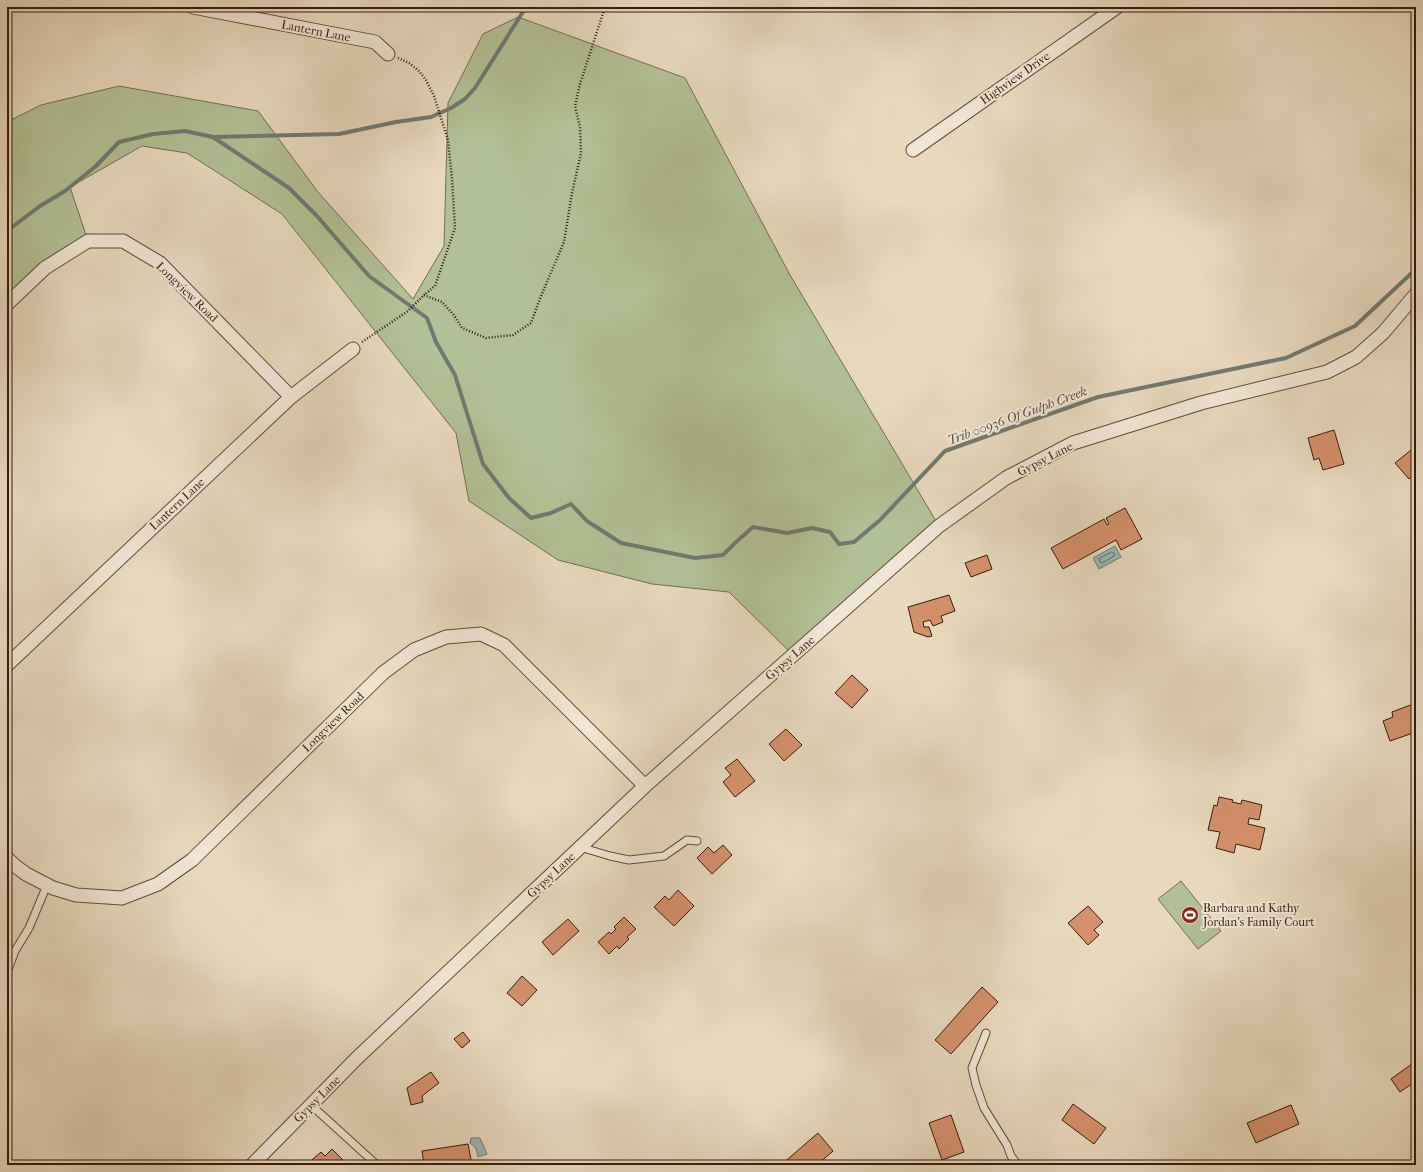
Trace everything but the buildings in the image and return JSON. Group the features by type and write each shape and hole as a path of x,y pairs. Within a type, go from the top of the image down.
{"street":[{"name":"Lantern Lane","path":"193,7 375,42 388,54"},
{"name":"Highview Drive","path":"913,150 1117,7"},
{"name":"Longview Road","path":"7,304 45,268 88,241 123,241 160,263 291,397"},
{"name":"Gypsy Lane","path":"252,1165 357,1058 645,786 939,526 1006,478 1074,443 1201,403 1327,372 1356,357 1377,338 1416,294"},
{"name":"Lantern Lane","path":"7,665 291,397 352,349"},
{"name":"Longview Road","path":"7,858 26,874 76,895 122,898 158,884 192,860 383,673 414,650 446,637 481,634 504,645 645,786"}],"lane":[{"path":"580,847 629,860 664,856 687,840 697,841"},
{"path":"7,972 15,951 29,928 47,884"},
{"path":"986,1033 972,1068 976,1085 984,1108 1007,1145 1011,1156 1018,1165"},
{"path":"311,1105 377,1165"}],"path":[{"path":"424,295 442,302 453,314 462,328 486,338 512,335 531,322 564,242 572,193 581,153 580,127 575,106 580,84 605,7"},
{"path":"352,349 408,311 435,286 455,228 448,140 434,96 426,80 419,71 409,63 388,54"}],"green space":[{"path":"518,17 685,78 790,275 939,526 793,655 729,592 652,584 558,560 469,501 456,433 282,214 187,153 142,146 70,187 88,241 7,304 7,122 41,105 119,86 258,111 318,192 413,299 444,246 448,103 483,34"},
{"name":"Barbara and Kathy Jordan's Family Court","path":"1181,881 1221,931 1198,949 1158,899"}],"water":[{"path":"1115,546 1121,557 1099,569 1093,558"},
{"path":"471,1138 480,1138 487,1154 478,1157 476,1148 470,1143"}],"waterway":[{"path":"7,231 40,206 65,191 96,166 119,142 153,134 185,131 213,137 339,134 396,122 431,117 451,108 465,99 475,88 526,7"},
{"name":"Trib 00936 Of Gulph Creek","path":"213,137 289,188 317,216 369,276 427,318 436,342 455,375 483,464 509,498 531,518 551,513 571,504 587,521 621,543 695,558 723,555 753,527 787,533 812,528 830,532 839,544 854,542 880,520 945,451 1098,397 1286,358 1355,326 1416,269"}],"place":[{"name":"Barbara and Kathy Jordan's Family Court","path":"1190,915"}]}
